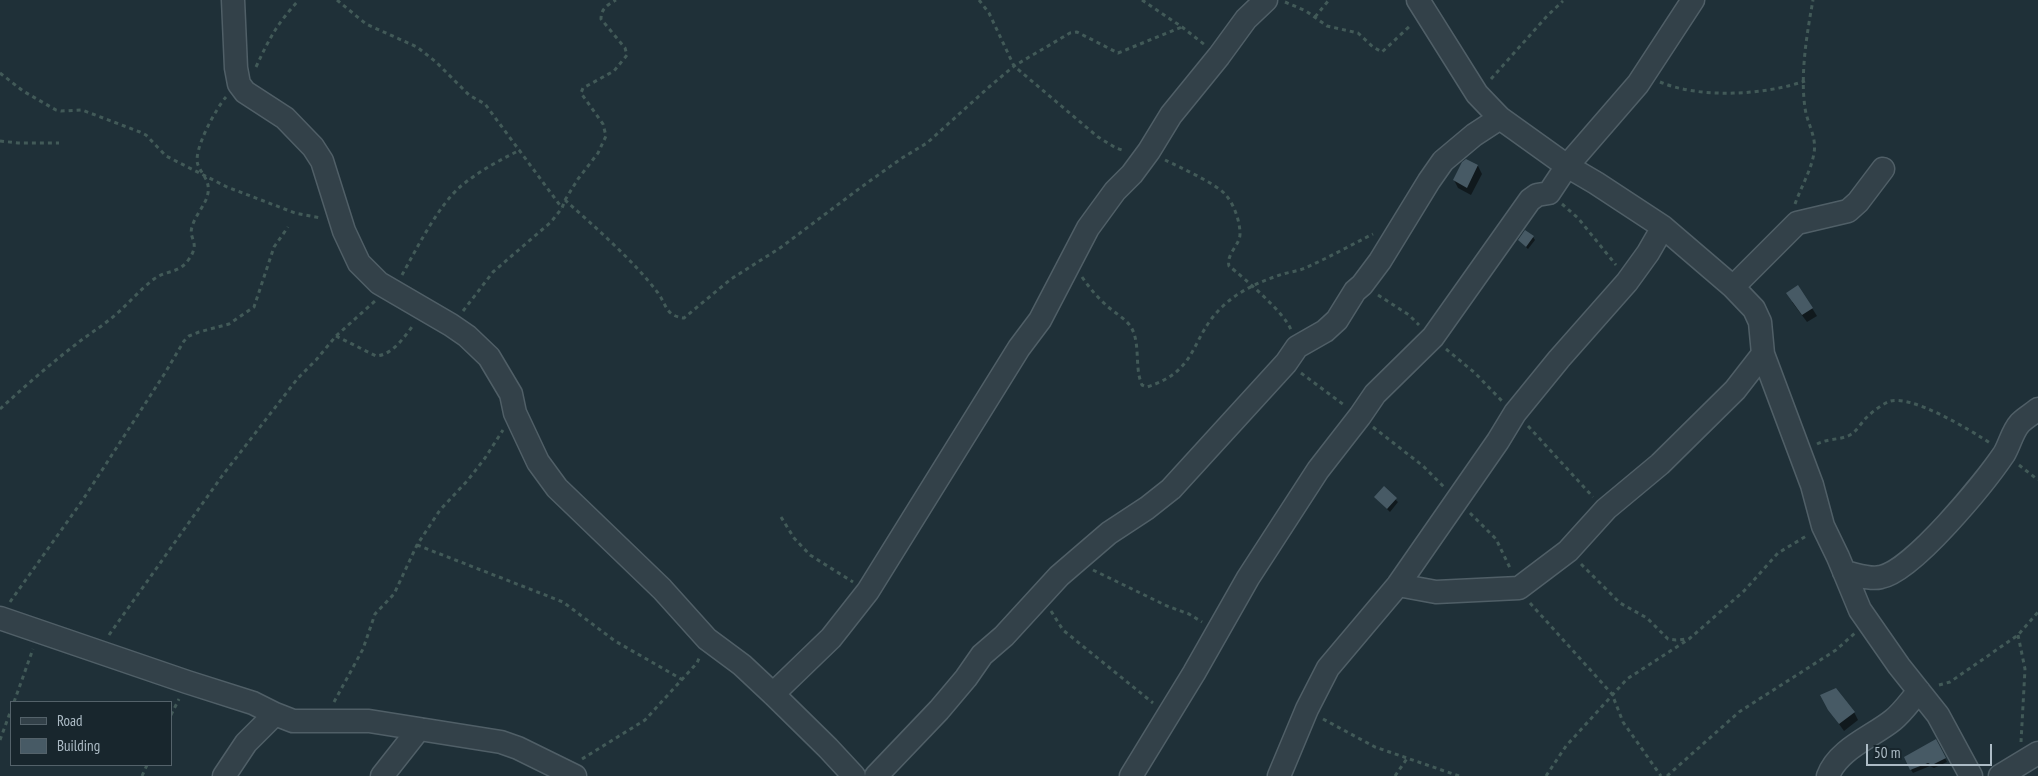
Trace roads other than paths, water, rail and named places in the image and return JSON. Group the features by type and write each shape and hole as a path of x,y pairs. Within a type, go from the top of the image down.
{"street":[{"path":"233,0 236,68 242,88 285,118 313,146 322,161 341,221 359,263 380,283 451,325 467,336 489,356 511,394 515,413 538,462 557,488 662,590 707,639 742,665 828,748 854,776"},
{"path":"773,694 831,638 868,591 1019,348 1040,320 1088,228 1115,191 1132,174 1150,151 1170,115 1219,56 1246,19 1266,0"},
{"path":"1131,776 1270,541 1318,470 1375,394 1433,337 1530,200 1537,195 1549,193 1568,166 1644,74 1693,0"},
{"path":"1422,6 1477,94 1500,118 1568,166 1596,182 1663,228 1733,287 1754,309 1760,322 1763,354 1812,484 1823,526 1860,610 1899,666 1938,715 1972,776"},
{"path":"876,776 939,710 966,678 982,655 1004,636 1075,560 1171,488 1286,363 1297,347 1333,324 1355,291 1362,285 1380,261 1443,161 1474,135 1500,118"},
{"path":"1733,287 1790,229 1805,220 1848,211 1858,202 1884,169"},
{"path":"1279,776 1307,710 1328,668 1398,585 1498,441 1515,412 1627,282 1663,228"},
{"path":"1398,585 1436,592 1519,588 1568,551 1606,510 1660,464 1735,390 1763,354"},
{"path":"1844,572 1870,578 1894,573 1914,556 1958,510 2004,453 2020,423 2038,410"},
{"path":"3,614 39,632 253,703 293,721 369,721 501,742 518,748 569,773"},
{"path":"1828,776 1836,764 1851,749 1894,719 1919,691"},
{"path":"224,776 246,743 275,714"},
{"path":"382,776 419,729"},
{"path":"2009,770 2038,753"}]}
